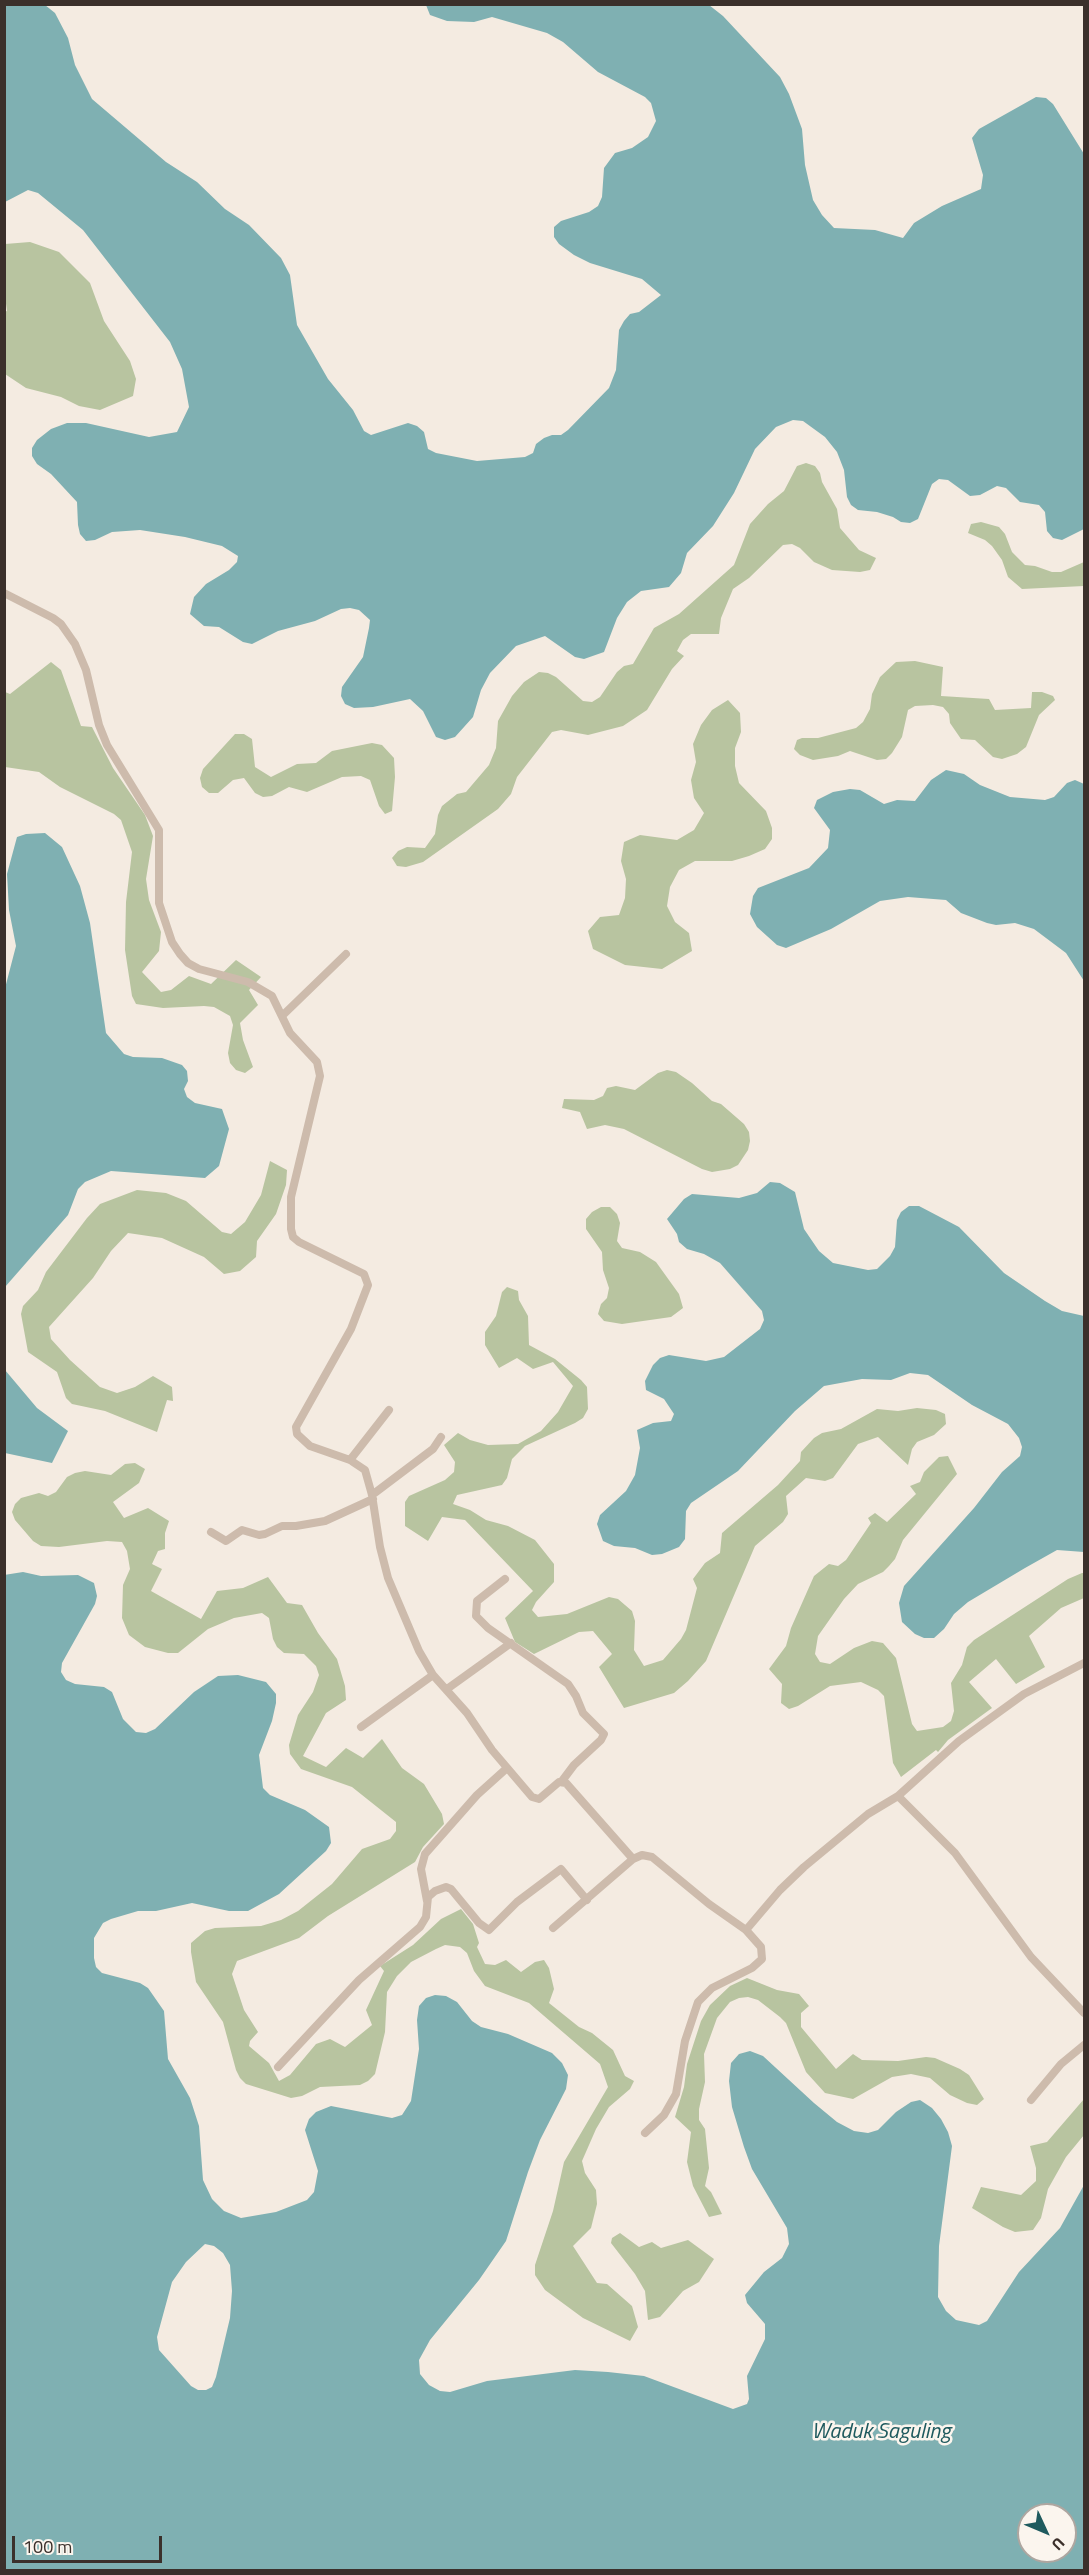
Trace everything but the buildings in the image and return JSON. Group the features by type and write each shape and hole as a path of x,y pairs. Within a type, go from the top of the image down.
{"street":[{"path":"4,593 53,618 75,644 86,670 99,725 107,745 115,762 159,830 159,903 172,942 188,963 199,969 224,974 259,987 272,996 290,1033 316,1062 320,1076 291,1197 290,1221 293,1237 364,1274 368,1285 351,1329 296,1427 296,1432 298,1437 310,1446 350,1460 365,1470 373,1497 380,1547 388,1578 419,1651 433,1675 447,1689 507,1768 537,1799 562,1781 604,1734 583,1713 568,1684 482,1623 475,1611 477,1601 505,1579"},
{"path":"282,1016 346,954"},
{"path":"350,1460 389,1410"},
{"path":"211,1532 226,1542 242,1530 259,1535 282,1526 325,1521 373,1497 434,1449 441,1437"},
{"path":"447,1689 510,1643"},
{"path":"746,1930 780,1890 804,1867 868,1814 897,1796 959,1741 1002,1709 1084,1663"},
{"path":"361,1727 433,1675"},
{"path":"427,1902 421,1869 425,1854 477,1795 507,1768"},
{"path":"562,1781 569,1785 633,1859"},
{"path":"897,1796 955,1853 1031,1957 1084,2013"},
{"path":"553,1928 633,1859 642,1855 652,1857 709,1904 746,1930 761,1947 762,1959 752,1968 712,1988 698,2002 685,2040 676,2094 664,2115 645,2133"},
{"path":"278,2067 359,1980 420,1927 426,1917 428,1897 435,1891 446,1887 451,1889 479,1923 489,1930 517,1902 561,1869 587,1900"},
{"path":"1031,2100 1060,2064 1084,2045"}],"green space":[{"path":"30,242 59,252 90,283 104,321 130,361 136,379 133,396 100,410 79,406 61,397 26,388 5,374 4,312 7,311 4,289 5,244"},
{"path":"806,463 815,466 820,473 822,482 837,509 840,528 859,550 876,558 870,570 860,572 832,570 814,562 800,548 792,544 783,545 749,578 733,589 721,618 719,634 691,634 683,640 677,651 684,656 672,669 647,710 623,726 588,735 561,730 552,732 517,777 511,794 498,809 423,862 406,867 397,866 392,858 398,851 407,847 425,848 435,834 442,806 457,794 466,792 489,765 496,748 498,721 512,696 524,682 539,672 548,673 556,677 583,701 592,702 600,697 617,672 624,666 633,664 654,628 679,614 734,565 750,524 768,504 784,491 797,466"},
{"path":"981,522 999,527 1005,534 1012,552 1025,565 1061,572 1084,562 1084,586 1022,589 1008,577 1002,560 992,546 985,540 968,533 971,524"},
{"path":"915,661 943,667 941,696 989,699 995,710 1031,708 1032,692 1042,692 1053,696 1055,700 1039,715 1026,747 1017,754 1002,759 993,757 975,740 961,739 950,723 949,714 943,707 933,705 915,706 908,710 902,737 886,759 877,760 850,751 838,756 813,760 800,755 794,749 797,740 802,738 818,738 856,728 863,722 870,709 872,694 880,677 896,662"},
{"path":"51,662 61,670 81,726 92,727 113,768 145,815 153,836 146,879 149,900 161,932 159,951 142,972 161,992 171,990 189,976 211,984 236,960 261,977 249,990 258,1005 240,1023 243,1040 253,1067 245,1073 236,1070 230,1063 228,1053 233,1025 230,1016 214,1007 163,1008 136,1004 132,996 125,950 126,902 132,852 121,820 114,814 60,787 39,772 5,767 5,692 10,694"},
{"path":"728,700 740,713 741,732 735,748 735,766 739,783 766,811 772,828 772,839 765,849 749,856 732,861 695,861 679,870 670,887 667,906 675,922 689,933 692,951 662,969 625,965 593,949 588,931 600,917 619,915 625,898 626,879 621,861 624,842 640,835 677,840 694,830 704,813 694,798 691,780 696,762 693,744 701,725 712,710"},
{"path":"235,734 244,734 252,739 255,767 271,777 297,764 316,763 332,751 372,743 382,745 394,758 392,811 385,814 379,806 370,780 361,776 342,777 307,792 289,787 272,796 263,797 255,793 244,778 233,780 218,793 209,793 202,787 200,778 203,769"},
{"path":"667,1070 676,1072 692,1083 744,1124 749,1132 750,1141 748,1150 738,1165 712,1172 702,1169 624,1129 605,1125 587,1129 580,1112 562,1108 564,1099 594,1100 603,1096 607,1088 616,1086 635,1090 658,1073"},
{"path":"270,1161 287,1170 286,1185 276,1214 257,1241 256,1257 240,1271 224,1274 204,1257 162,1238 128,1233 111,1251 93,1278 49,1327 51,1339 100,1387 117,1393 135,1387 153,1376 172,1387 173,1401 167,1400 157,1432 105,1411 72,1404 66,1398 57,1372 28,1352 21,1314 23,1306 38,1290 46,1272 87,1218 100,1204 137,1190 166,1193 186,1201 222,1232 231,1234 245,1222 261,1195"},
{"path":"601,1207 610,1207 617,1214 620,1223 617,1241 622,1248 640,1252 656,1262 679,1294 683,1308 671,1317 622,1324 604,1321 598,1314 601,1304 607,1298 609,1288 603,1270 602,1252 586,1229 586,1219"},
{"path":"507,1287 518,1291 519,1300 528,1316 529,1345 555,1359 581,1380 587,1387 588,1409 583,1418 575,1423 525,1446 512,1459 507,1478 502,1485 457,1495 453,1504 470,1510 486,1520 508,1526 535,1540 554,1564 554,1582 532,1610 538,1617 567,1614 609,1597 618,1599 632,1611 635,1621 634,1650 644,1666 663,1660 681,1639 686,1630 697,1588 693,1579 705,1563 720,1553 722,1533 778,1485 800,1461 801,1452 814,1438 822,1433 841,1429 877,1409 936,1410 945,1414 946,1424 934,1435 917,1442 912,1449 908,1465 878,1437 858,1444 833,1478 825,1481 806,1478 786,1496 788,1514 783,1522 755,1546 706,1661 674,1693 624,1708 599,1667 612,1654 593,1631 579,1632 534,1654 515,1642 505,1618 533,1591 465,1520 442,1517 428,1541 405,1526 405,1502 409,1496 445,1480 454,1472 455,1462 444,1445 458,1433 470,1440 488,1445 518,1444 541,1431 558,1412 573,1386 553,1362 533,1369 517,1358 499,1368 485,1345 485,1332 496,1316 502,1292"},
{"path":"948,1456 957,1474 903,1540 895,1559 889,1566 883,1572 858,1584 844,1599 818,1636 815,1654 820,1662 830,1664 854,1648 872,1641 883,1643 896,1658 912,1724 917,1731 943,1727 951,1721 954,1711 951,1683 962,1665 967,1647 974,1640 1068,1579 1082,1573 1084,1573 1084,1598 1061,1608 1029,1636 1045,1667 1016,1684 996,1659 969,1682 992,1708 948,1740 938,1752 936,1750 901,1777 893,1763 884,1696 878,1690 861,1682 830,1686 789,1709 781,1703 782,1684 769,1669 786,1646 791,1628 814,1576 829,1564 838,1566 846,1560 871,1523 868,1518 875,1513 887,1522 916,1494 910,1486 920,1482 924,1472 939,1457"},
{"path":"135,1463 145,1469 139,1483 113,1502 124,1518 148,1508 169,1521 165,1533 165,1549 158,1551 152,1564 162,1569 151,1591 201,1619 217,1591 243,1588 268,1577 287,1603 302,1605 318,1633 337,1659 345,1686 346,1700 326,1713 303,1756 326,1767 346,1748 363,1758 382,1739 402,1768 424,1784 442,1814 444,1824 423,1847 415,1862 328,1916 299,1938 237,1961 232,1974 244,2010 258,2032 250,2041 249,2046 269,2063 279,2081 290,2075 316,2044 330,2039 345,2047 372,2025 366,2010 384,1971 380,1966 413,1945 441,1919 461,1909 473,1924 479,1943 477,1947 485,1964 495,1965 506,1960 521,1972 535,1962 544,1960 549,1968 554,1989 549,2003 613,2050 625,2076 634,2081 630,2089 609,2107 582,2161 585,2173 596,2190 597,2204 591,2228 573,2246 597,2283 607,2284 632,2306 638,2327 630,2341 583,2318 545,2290 535,2275 535,2265 553,2211 564,2162 608,2087 600,2064 529,2003 485,1986 474,1971 467,1953 460,1947 445,1945 436,1949 411,1962 397,1976 387,1992 385,2032 375,2074 368,2081 360,2085 320,2087 302,2096 291,2098 246,2084 240,2078 223,2022 196,1982 191,1943 205,1931 215,1928 261,1926 281,1920 298,1911 332,1884 362,1849 390,1839 396,1831 396,1822 352,1787 301,1769 290,1754 289,1745 298,1715 313,1692 319,1675 316,1666 304,1654 284,1653 277,1647 269,1618 262,1613 234,1618 208,1629 178,1653 145,1647 129,1635 122,1618 123,1585 130,1569 127,1551 122,1542 107,1541 59,1547 41,1546 33,1541 15,1520 12,1512 15,1504 21,1498 39,1493 48,1496 56,1492 67,1477 75,1473 85,1471 111,1475 125,1464"},
{"path":"747,1978 777,1990 799,1994 809,2006 801,2013 801,2027 836,2069 853,2054 862,2060 898,2061 935,2058 969,2075 984,2099 977,2105 967,2103 950,2095 930,2078 911,2074 892,2077 853,2099 825,2093 806,2072 786,2023 758,2000 748,1997 739,1998 730,2002 717,2018 704,2054 705,2082 699,2120 705,2129 709,2168 705,2186 711,2192 722,2214 709,2217 693,2186 687,2162 691,2132 675,2117 684,2087 687,2064 701,2021 710,2005 730,1986"},
{"path":"1084,2099 1084,2135 1066,2157 1048,2189 1041,2218 1033,2230 1015,2232 972,2208 981,2187 1021,2195 1036,2181 1036,2168 1030,2146 1047,2142"},
{"path":"620,2233 639,2247 652,2242 661,2248 688,2240 714,2259 699,2282 683,2291 660,2317 648,2320 645,2291 611,2243 612,2238"}],"water":[{"path":"5,4 45,5 55,13 68,38 75,65 92,99 166,162 197,182 225,209 249,225 281,258 290,275 297,325 328,379 353,410 364,431 371,435 408,423 424,432 428,449 436,453 477,461 525,457 533,453 536,444 544,438 561,435 568,430 609,388 616,370 619,330 624,321 630,314 639,312 661,295 642,279 590,263 574,255 559,244 554,237 554,227 561,221 589,212 598,206 602,197 604,168 615,153 632,148 648,137 656,121 651,103 645,97 598,72 563,42 547,33 492,17 474,22 447,21 430,15 426,5 709,5 723,16 780,77 802,129 805,165 813,200 822,215 834,228 875,230 903,238 914,223 942,206 981,189 983,175 972,138 979,129 1036,97 1046,98 1053,104 1084,154 1084,529 1062,540 1053,538 1047,531 1045,512 1039,505 1020,502 1006,488 997,486 980,495 970,496 948,480 939,479 932,484 918,519 910,523 901,522 877,512 858,510 851,505 847,497 844,470 837,452 825,437 803,421 793,420 776,427 755,449 734,493 713,526 687,553 681,573 669,587 641,591 627,602 617,618 604,652 584,659 575,657 545,636 516,646 490,673 481,690 473,717 455,737 445,740 436,737 423,711 410,699 373,707 354,708 345,704 341,696 342,687 363,657 369,628 370,620 359,610 341,609 315,621 278,631 252,644 243,642 219,627 204,626 190,614 194,597 206,584 229,570 237,562 238,556 222,546 140,530 112,532 95,540 86,541 80,534 77,502 51,474 37,464 32,456 32,448 37,440 51,429 67,423 86,423 149,437 177,432 189,407 182,369 170,342 83,230 38,193 28,190 5,202"},
{"path":"946,770 964,774 980,785 1010,797 1045,800 1054,797 1067,783 1075,780 1084,784 1084,981 1066,953 1034,929 1015,923 996,925 987,923 961,913 946,900 908,897 880,901 831,929 786,948 777,945 757,927 750,914 753,896 758,888 809,868 828,848 830,830 814,808 817,800 833,792 850,789 860,790 884,804 897,800 915,801 931,780"},
{"path":"45,833 62,847 80,886 90,923 106,1033 124,1054 133,1057 162,1058 182,1065 187,1071 188,1081 184,1089 187,1097 195,1103 222,1109 229,1129 219,1166 205,1178 111,1171 85,1182 78,1189 68,1215 5,1287 4,992 16,946 9,910 7,874 17,837"},
{"path":"770,1182 780,1183 795,1192 804,1229 819,1251 833,1263 868,1270 877,1269 890,1256 895,1247 897,1220 901,1212 909,1206 919,1206 959,1227 1004,1273 1045,1301 1062,1311 1084,1316 1084,1552 1057,1550 1025,1568 968,1602 954,1614 944,1629 934,1638 924,1638 915,1634 902,1622 899,1603 904,1586 974,1508 1002,1472 1020,1456 1022,1447 1019,1438 1008,1424 972,1405 928,1375 910,1373 891,1380 862,1379 824,1386 795,1411 738,1471 691,1503 686,1511 685,1539 679,1547 662,1554 652,1555 635,1548 614,1546 603,1541 597,1524 600,1515 626,1491 635,1475 640,1448 637,1430 653,1423 671,1421 674,1414 664,1399 646,1390 645,1381 653,1365 660,1358 669,1355 706,1361 724,1357 760,1329 764,1320 762,1311 720,1263 704,1254 687,1249 679,1242 677,1234 667,1219 684,1199 692,1194 739,1198 757,1193"},
{"path":"5,1370 37,1408 68,1431 52,1463 5,1453"},
{"name":"Waduk Saguling","path":"23,1572 41,1576 78,1575 94,1583 97,1596 95,1604 62,1663 61,1672 66,1680 75,1684 104,1687 112,1692 123,1719 136,1732 146,1733 155,1729 194,1692 218,1676 238,1675 266,1682 276,1694 276,1703 259,1755 263,1788 270,1795 305,1810 329,1827 331,1843 326,1851 279,1894 248,1911 229,1911 192,1903 156,1911 138,1911 103,1923 94,1938 96,1967 102,1973 140,1983 148,1988 164,2011 168,2059 190,2098 199,2126 203,2180 212,2199 224,2211 241,2218 276,2212 307,2200 314,2192 318,2171 305,2130 309,2119 316,2112 331,2106 392,2118 402,2115 411,2101 419,2049 417,2020 419,2006 426,1998 435,1995 446,1996 457,2002 472,2021 481,2027 508,2034 552,2053 562,2063 568,2075 566,2089 540,2140 506,2241 479,2280 430,2340 419,2360 420,2374 429,2385 440,2391 450,2392 487,2381 575,2370 644,2376 733,2409 747,2404 749,2399 747,2376 765,2339 765,2324 747,2303 745,2295 764,2272 782,2258 789,2244 787,2228 752,2169 732,2107 729,2081 731,2063 739,2054 750,2051 763,2056 837,2122 854,2131 868,2133 878,2130 896,2112 911,2102 920,2100 932,2108 941,2119 952,2146 939,2246 938,2297 946,2311 956,2320 979,2325 987,2321 1019,2272 1060,2228 1084,2185 1084,2570 5,2570 4,1575","holes":["205,2244 214,2246 223,2253 230,2265 232,2291 230,2318 212,2387 198,2390 191,2386 159,2350 157,2337 172,2282 186,2262"]}]}
